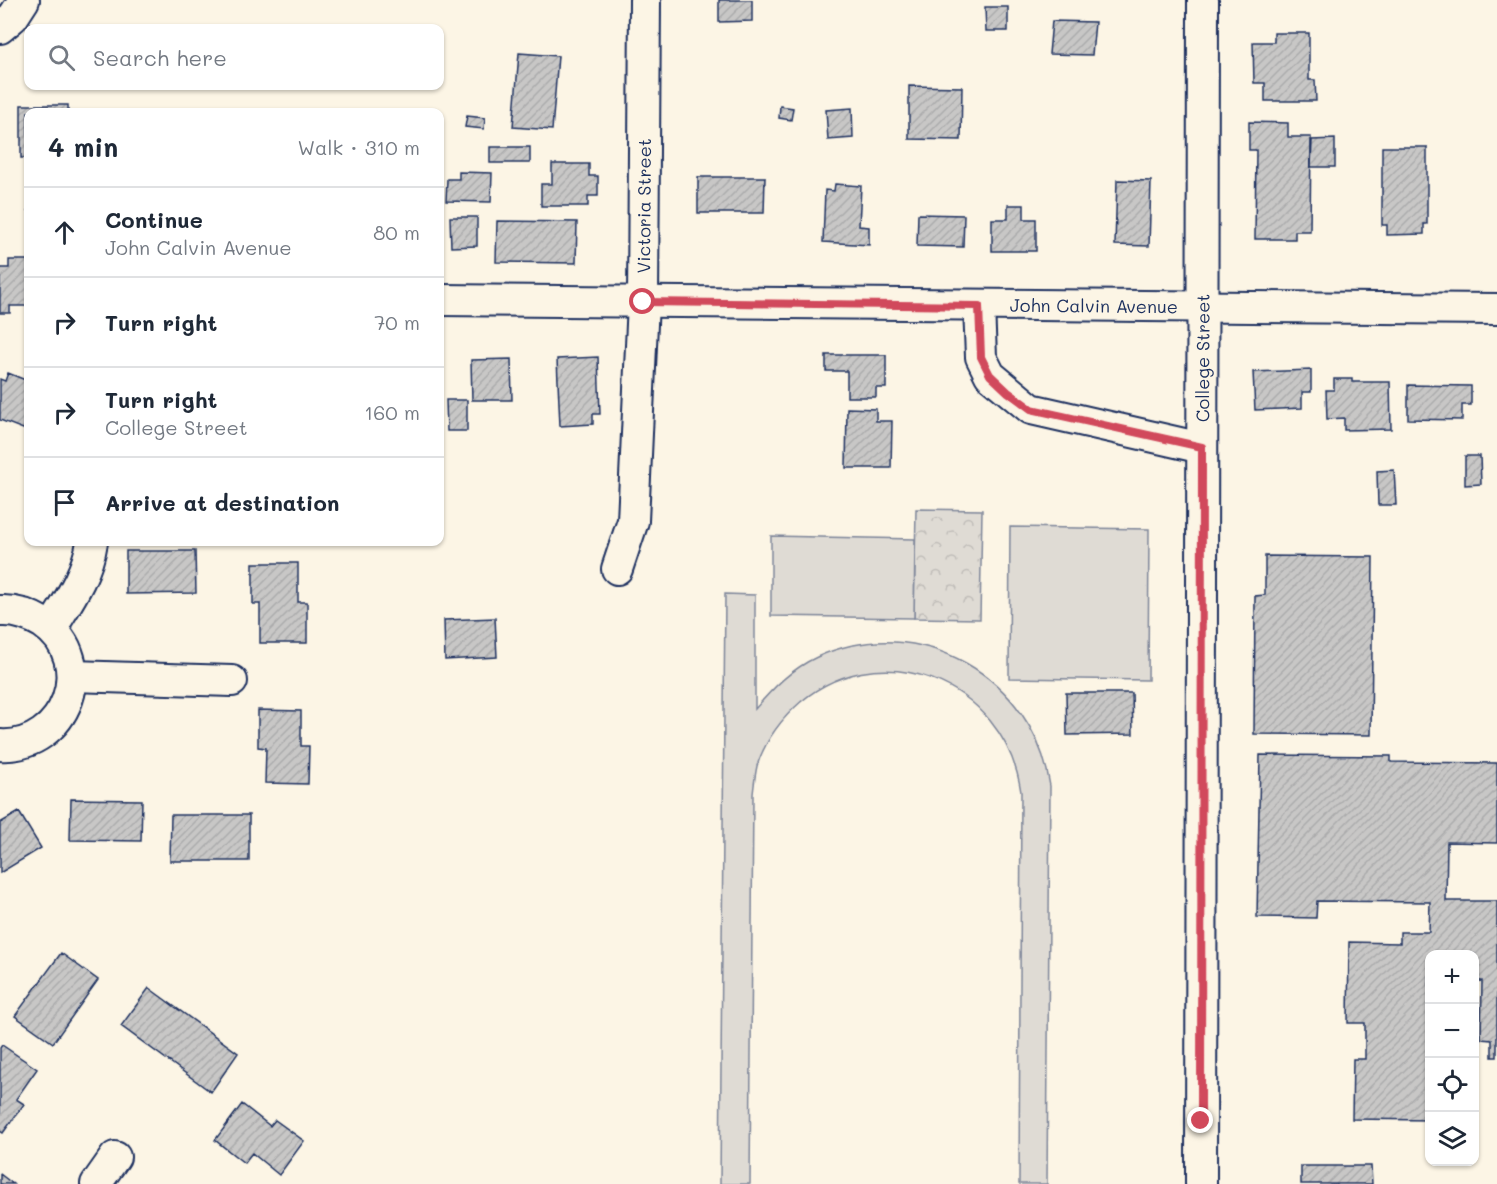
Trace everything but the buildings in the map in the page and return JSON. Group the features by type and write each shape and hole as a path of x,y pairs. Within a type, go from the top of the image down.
{"street":[{"path":"0,28 13,17 24,0"},
{"name":"Victoria Street","path":"617,569 633,521 643,302 645,0"},
{"name":"College Street","path":"1201,1184 1203,0"},
{"name":"John Calvin Avenue","path":"444,300 1497,309"},
{"path":"979,306 981,357 990,375 1031,409 1202,447"},
{"path":"51,629 81,580 90,560 92,546"},
{"path":"0,611 11,610 32,616 51,629 62,643 69,659 72,676 69,698 59,717 44,733 25,743 0,745"},
{"path":"72,676 232,681"},
{"path":"96,1184 115,1157"}],"green space":[{"path":"916,509 982,510 980,619 914,618"},
{"path":"1010,527 1149,529 1148,680 1009,678"},
{"path":"771,536 915,539 914,618 771,616"},
{"path":"725,594 755,595 755,709 783,680 799,667 817,657 856,645 894,642 931,648 966,663 996,685 1021,713 1040,747 1050,786 1047,1184 1019,1184 1021,792 1010,753 990,721 964,696 932,679 897,671 861,673 826,685 793,709 772,735 757,766 753,794 750,1184 720,1184"}],"route":[{"path":"643,302 979,306 981,357 990,375 1031,409 1202,447 1201,1121"}]}
